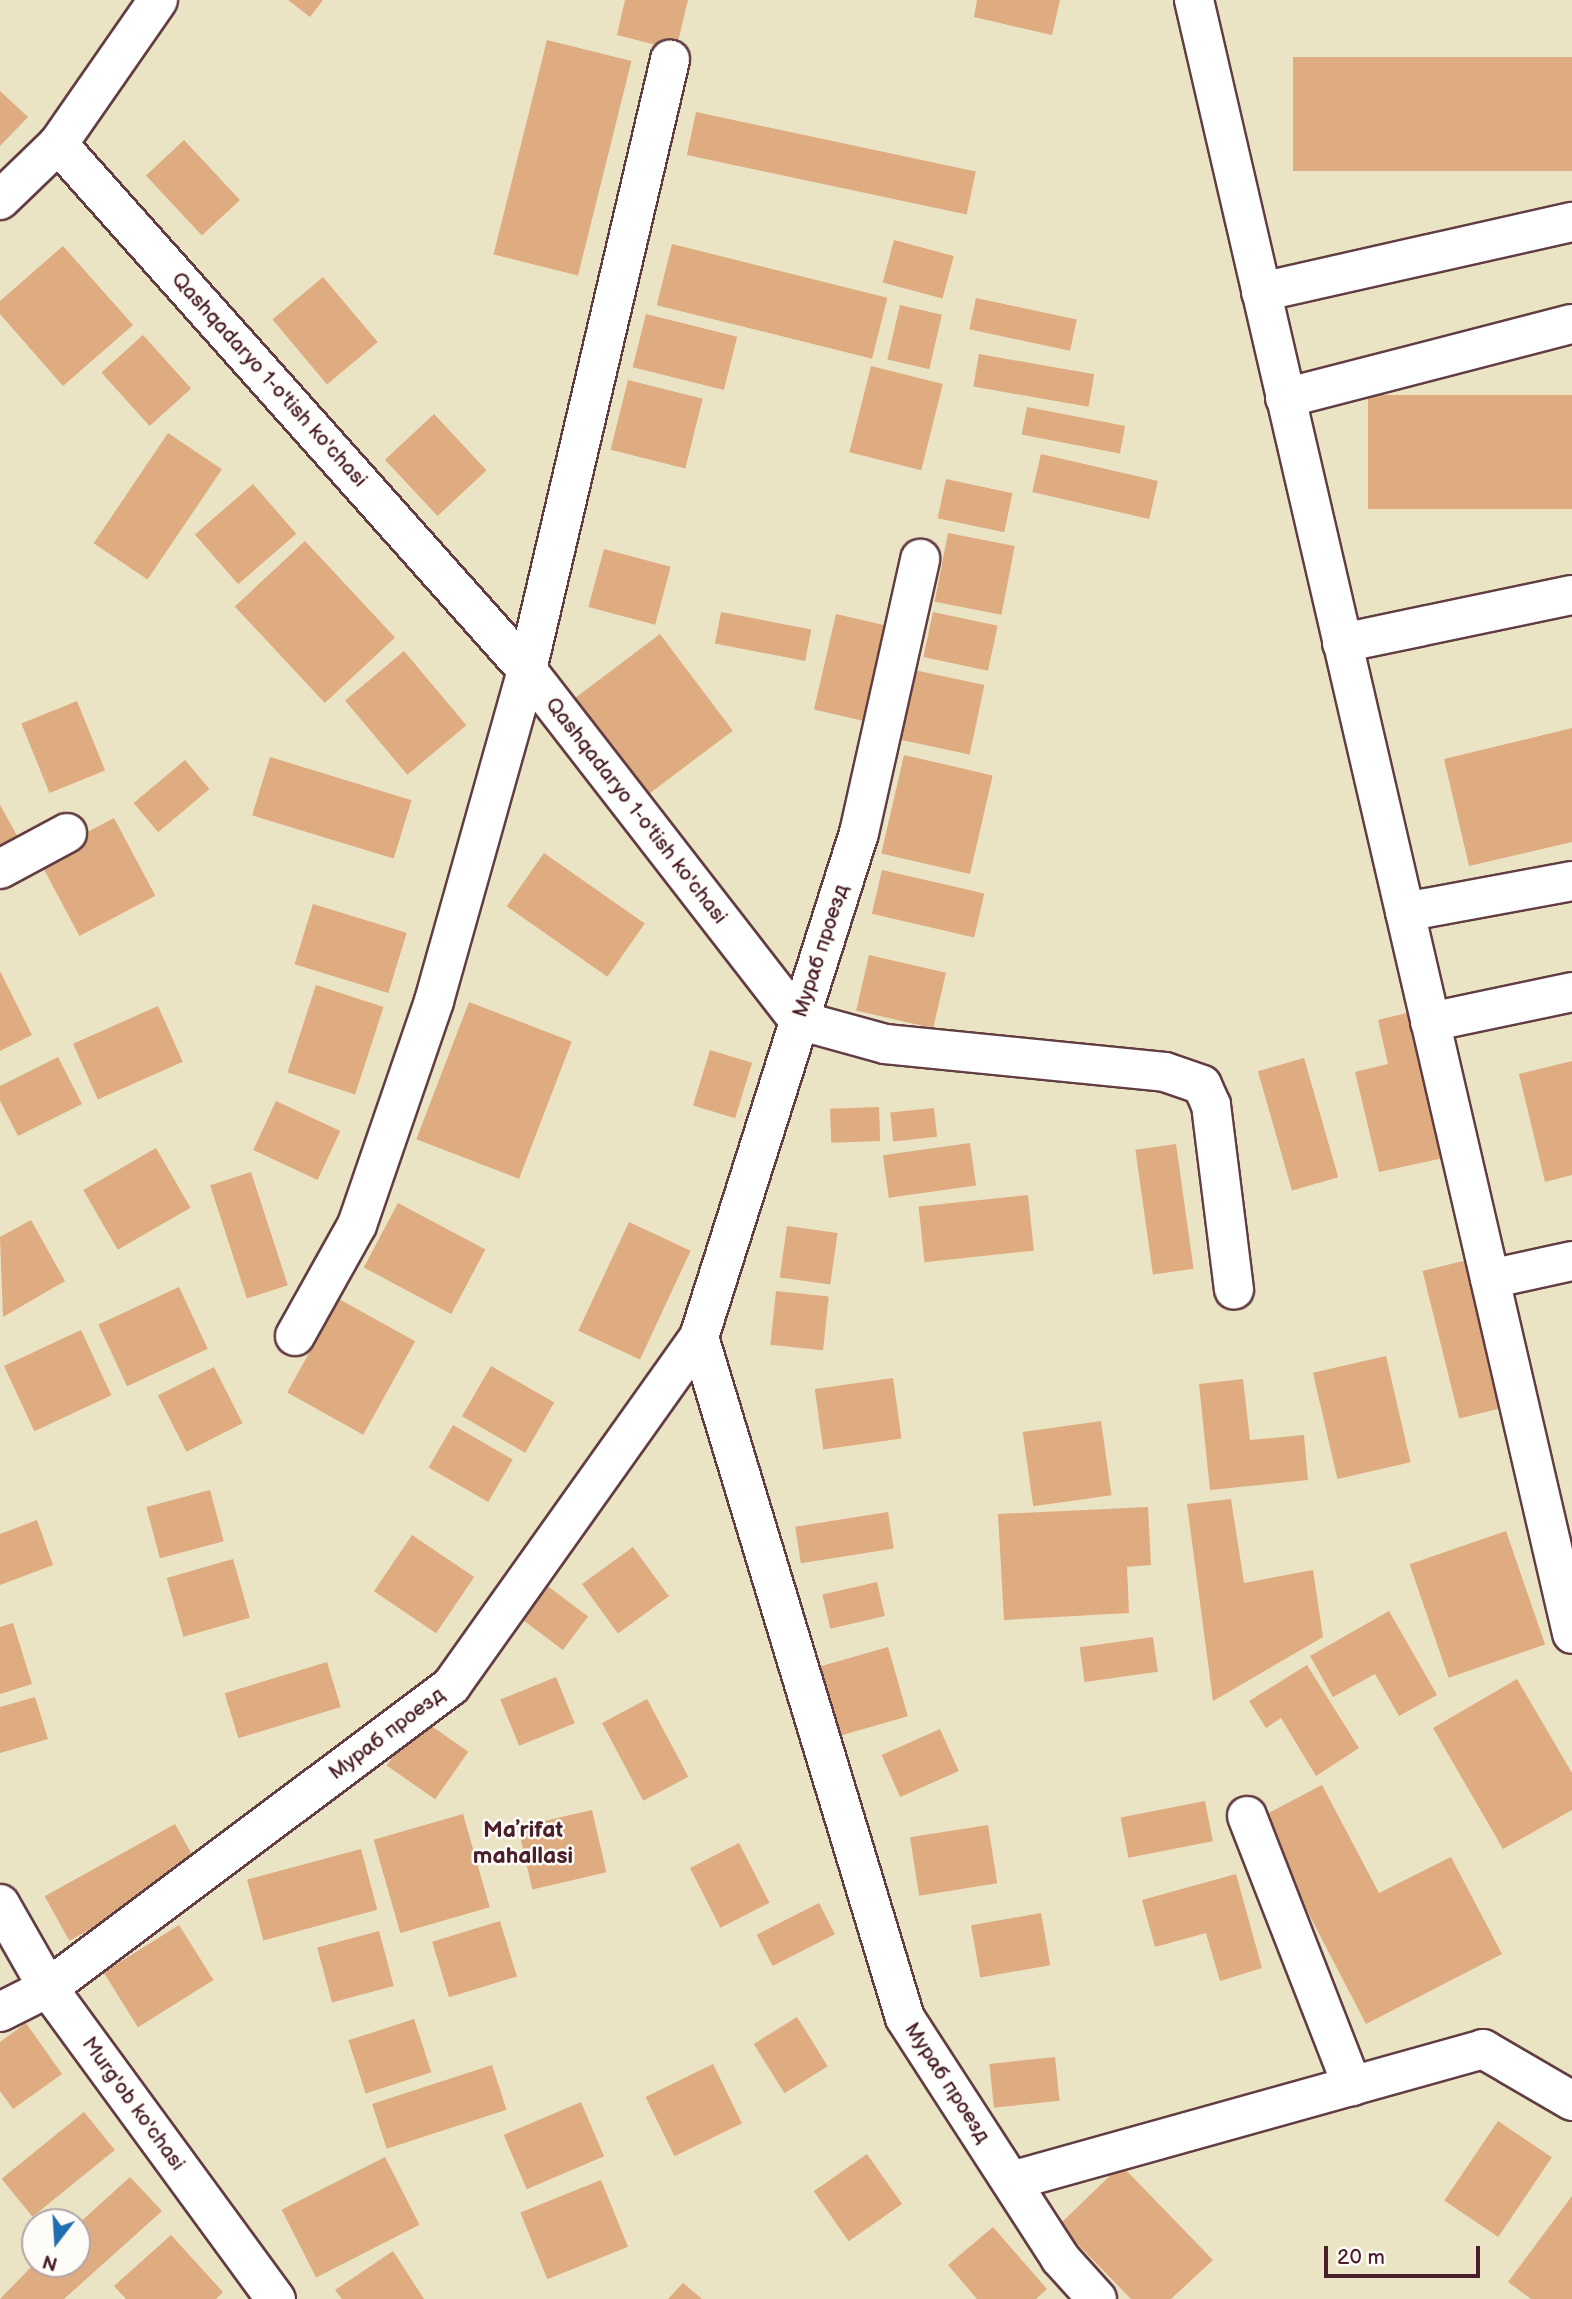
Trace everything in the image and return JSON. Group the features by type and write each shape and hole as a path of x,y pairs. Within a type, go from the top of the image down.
{"street":[{"path":"0,200 58,144 158,0"},
{"path":"1206,3 1261,292 1570,1618"},
{"path":"295,1336 357,1225 435,1001 527,670 670,60"},
{"name":"Qashqadaryo 1-o'tish ko'chasi","path":"58,144 527,670 798,1020"},
{"path":"1261,292 1572,222"},
{"path":"1285,398 1572,324"},
{"name":"Мураб проезд","path":"0,2012 48,1988 451,1686 699,1337 859,833 920,559"},
{"path":"1342,643 1572,594"},
{"path":"0,869 67,833"},
{"path":"1405,912 1572,881"},
{"path":"1430,1022 1572,992"},
{"path":"798,1020 885,1044 1164,1072 1202,1085 1211,1105 1234,1290"},
{"path":"1490,1279 1572,1261"},
{"name":"Мураб проезд","path":"699,1337 905,2018 1060,2258 1097,2299"},
{"path":"1247,1816 1352,2086"},
{"name":"Murg'ob ko'chasi","path":"0,1904 48,1988 276,2299"},
{"path":"1011,2181 1483,2049 1572,2101"}],"building":[{"path":"288,0 323,0 310,17"},
{"path":"625,0 688,0 676,50 617,35"},
{"path":"977,0 1060,0 1052,35 974,17"},
{"path":"547,40 631,61 578,275 494,254"},
{"path":"1293,57 1572,57 1572,171 1293,171"},
{"path":"0,91 28,117 0,146"},
{"path":"696,112 976,171 967,215 687,155"},
{"path":"184,140 240,200 202,235 146,175"},
{"path":"894,240 954,256 942,299 883,283"},
{"path":"672,244 887,298 872,359 657,305"},
{"path":"63,246 133,325 63,386 0,314 0,301"},
{"path":"323,277 378,342 327,385 272,319"},
{"path":"976,298 1077,319 1070,351 969,329"},
{"path":"900,305 942,315 929,369 887,360"},
{"path":"646,314 737,337 724,390 633,367"},
{"path":"143,335 191,389 150,426 101,372"},
{"path":"979,354 1094,374 1088,407 973,386"},
{"path":"871,366 943,384 921,470 849,452"},
{"path":"628,380 703,399 685,468 611,450"},
{"path":"1368,395 1572,395 1572,509 1368,509"},
{"path":"1027,407 1125,426 1120,454 1022,434"},
{"path":"434,414 487,470 438,516 385,460"},
{"path":"168,433 222,469 148,580 94,543"},
{"path":"1041,454 1158,481 1149,519 1032,492"},
{"path":"946,479 1013,493 1004,532 938,518"},
{"path":"253,484 296,534 238,584 195,535"},
{"path":"948,533 1015,546 1001,615 935,602"},
{"path":"305,541 395,638 325,703 235,606"},
{"path":"604,549 671,567 655,625 588,607"},
{"path":"721,612 811,630 805,661 715,643"},
{"path":"933,612 998,626 988,671 923,657"},
{"path":"836,614 892,627 869,722 814,709"},
{"path":"660,634 733,731 643,799 570,702"},
{"path":"404,651 466,725 407,775 345,700"},
{"path":"914,670 984,685 970,754 899,739"},
{"path":"77,701 105,771 49,793 21,723"},
{"path":"1572,728 1572,842 1469,866 1444,759"},
{"path":"904,755 993,775 970,874 881,853"},
{"path":"270,757 412,800 394,859 252,815"},
{"path":"185,760 209,789 158,832 134,803"},
{"path":"0,805 20,841 0,852"},
{"path":"114,818 155,896 79,936 38,858"},
{"path":"544,853 645,924 607,977 507,906"},
{"path":"882,870 984,894 974,937 872,914"},
{"path":"313,904 407,933 388,993 295,964"},
{"path":"869,955 946,973 933,1028 856,1011"},
{"path":"0,971 32,1035 0,1051"},
{"path":"316,985 384,1007 355,1094 288,1072"},
{"path":"469,1002 572,1041 519,1179 416,1139"},
{"path":"158,1006 183,1062 98,1100 73,1044"},
{"path":"1415,1011 1448,1157 1379,1172 1355,1072 1388,1064 1378,1020"},
{"path":"710,1050 752,1063 735,1118 693,1105"},
{"path":"58,1057 82,1104 18,1136 0,1101 0,1086"},
{"path":"1304,1058 1338,1177 1292,1190 1258,1071"},
{"path":"1572,1061 1572,1175 1545,1182 1519,1074"},
{"path":"276,1101 340,1131 318,1180 253,1150"},
{"path":"879,1107 880,1141 831,1143 830,1109"},
{"path":"934,1108 937,1137 893,1141 890,1113"},
{"path":"970,1143 976,1186 889,1198 883,1155"},
{"path":"1176,1144 1194,1269 1153,1274 1135,1150"},
{"path":"156,1148 190,1208 118,1250 83,1190"},
{"path":"251,1172 288,1285 247,1298 210,1185"},
{"path":"1028,1195 1034,1251 924,1262 919,1206"},
{"path":"398,1203 485,1249 451,1314 364,1267"},
{"path":"31,1220 65,1281 3,1317 0,1237"},
{"path":"629,1222 691,1251 640,1359 578,1331"},
{"path":"787,1226 838,1233 830,1285 780,1277"},
{"path":"1471,1259 1508,1406 1459,1419 1422,1271"},
{"path":"179,1287 208,1349 127,1386 98,1325"},
{"path":"776,1291 829,1297 823,1350 770,1345"},
{"path":"339,1299 415,1341 363,1435 287,1393"},
{"path":"81,1330 111,1395 34,1431 4,1366"},
{"path":"1386,1356 1411,1462 1337,1479 1313,1373"},
{"path":"491,1366 554,1402 525,1453 462,1416"},
{"path":"214,1367 243,1423 186,1452 158,1396"},
{"path":"893,1378 901,1438 823,1449 815,1389"},
{"path":"1243,1379 1250,1440 1304,1435 1308,1480 1210,1490 1199,1384"},
{"path":"1101,1421 1111,1495 1033,1506 1023,1432"},
{"path":"453,1425 513,1460 488,1502 428,1467"},
{"path":"210,1490 224,1541 160,1558 146,1507"},
{"path":"1231,1499 1244,1583 1313,1570 1323,1637 1213,1701 1187,1504"},
{"path":"1148,1507 1151,1565 1127,1567 1129,1613 1004,1620 998,1514"},
{"path":"888,1512 894,1549 801,1563 795,1527"},
{"path":"37,1520 53,1565 0,1585 0,1534"},
{"path":"1506,1531 1545,1644 1449,1678 1410,1564"},
{"path":"412,1535 474,1577 436,1633 374,1591"},
{"path":"633,1547 669,1596 618,1633 582,1584"},
{"path":"233,1559 250,1618 183,1637 167,1578"},
{"path":"877,1582 885,1616 830,1629 822,1595"},
{"path":"545,1584 588,1616 563,1650 520,1618"},
{"path":"1389,1611 1437,1695 1399,1716 1375,1674 1333,1697 1310,1656"},
{"path":"13,1623 32,1684 0,1694 0,1627"},
{"path":"1153,1637 1158,1672 1085,1682 1080,1647"},
{"path":"888,1647 908,1716 832,1738 812,1669"},
{"path":"327,1662 341,1707 238,1738 225,1693"},
{"path":"1307,1665 1359,1748 1316,1776 1281,1718 1266,1728 1249,1701"},
{"path":"556,1677 575,1723 519,1746 500,1699"},
{"path":"1517,1679 1572,1773 1572,1810 1503,1849 1433,1728"},
{"path":"35,1697 48,1739 0,1753 0,1707"},
{"path":"647,1699 688,1777 643,1801 602,1723"},
{"path":"420,1718 468,1752 435,1799 387,1766"},
{"path":"940,1729 959,1771 900,1797 882,1755"},
{"path":"1322,1785 1379,1893 1451,1857 1502,1954 1366,2024 1259,1818"},
{"path":"1205,1801 1213,1841 1128,1858 1121,1817"},
{"path":"592,1810 606,1872 532,1889 518,1827"},
{"path":"463,1814 490,1907 400,1933 374,1840"},
{"path":"175,1824 200,1869 69,1941 45,1896"},
{"path":"988,1825 997,1883 919,1896 910,1837"},
{"path":"739,1843 769,1903 720,1928 690,1868"},
{"path":"361,1849 377,1910 263,1940 247,1880"},
{"path":"1236,1874 1262,1968 1220,1981 1206,1933 1155,1947 1142,1900"},
{"path":"819,1903 835,1934 773,1966 757,1935"},
{"path":"1041,1913 1050,1965 980,1978 971,1925"},
{"path":"500,1921 517,1976 449,1997 432,1942"},
{"path":"179,1925 213,1980 138,2027 104,1972"},
{"path":"379,1931 394,1986 332,2003 317,1948"},
{"path":"797,2017 828,2066 784,2093 754,2044"},
{"path":"414,2019 431,2072 366,2094 348,2040"},
{"path":"26,2023 62,2074 13,2109 0,2091 0,2042"},
{"path":"1055,2057 1060,2101 994,2108 989,2064"},
{"path":"713,2064 742,2123 675,2156 646,2097"},
{"path":"492,2065 507,2110 387,2149 372,2104"},
{"path":"581,2102 604,2156 527,2189 504,2135"},
{"path":"84,2112 115,2150 43,2208 25,2208 2,2179"},
{"path":"1498,2121 1552,2157 1498,2237 1444,2201"},
{"path":"867,2154 902,2204 849,2241 814,2191"},
{"path":"385,2157 420,2225 316,2277 282,2210"},
{"path":"1121,2165 1213,2260 1171,2299 1131,2299 1059,2225"},
{"path":"130,2177 162,2211 91,2275 91,2212"},
{"path":"601,2180 628,2247 547,2279 520,2213"},
{"path":"1572,2196 1572,2299 1531,2299 1508,2282"},
{"path":"993,2227 1047,2289 1036,2299 977,2299 948,2265"},
{"path":"171,2235 223,2292 216,2299 126,2299 114,2286"},
{"path":"393,2251 424,2299 342,2299 335,2290"},
{"path":"21,2277 87,2278 64,2299 0,2299"},
{"path":"683,2283 702,2299 668,2299"}],"district":[{"name":"Maʼrifat mahallasi","path":"523,1843"}]}
